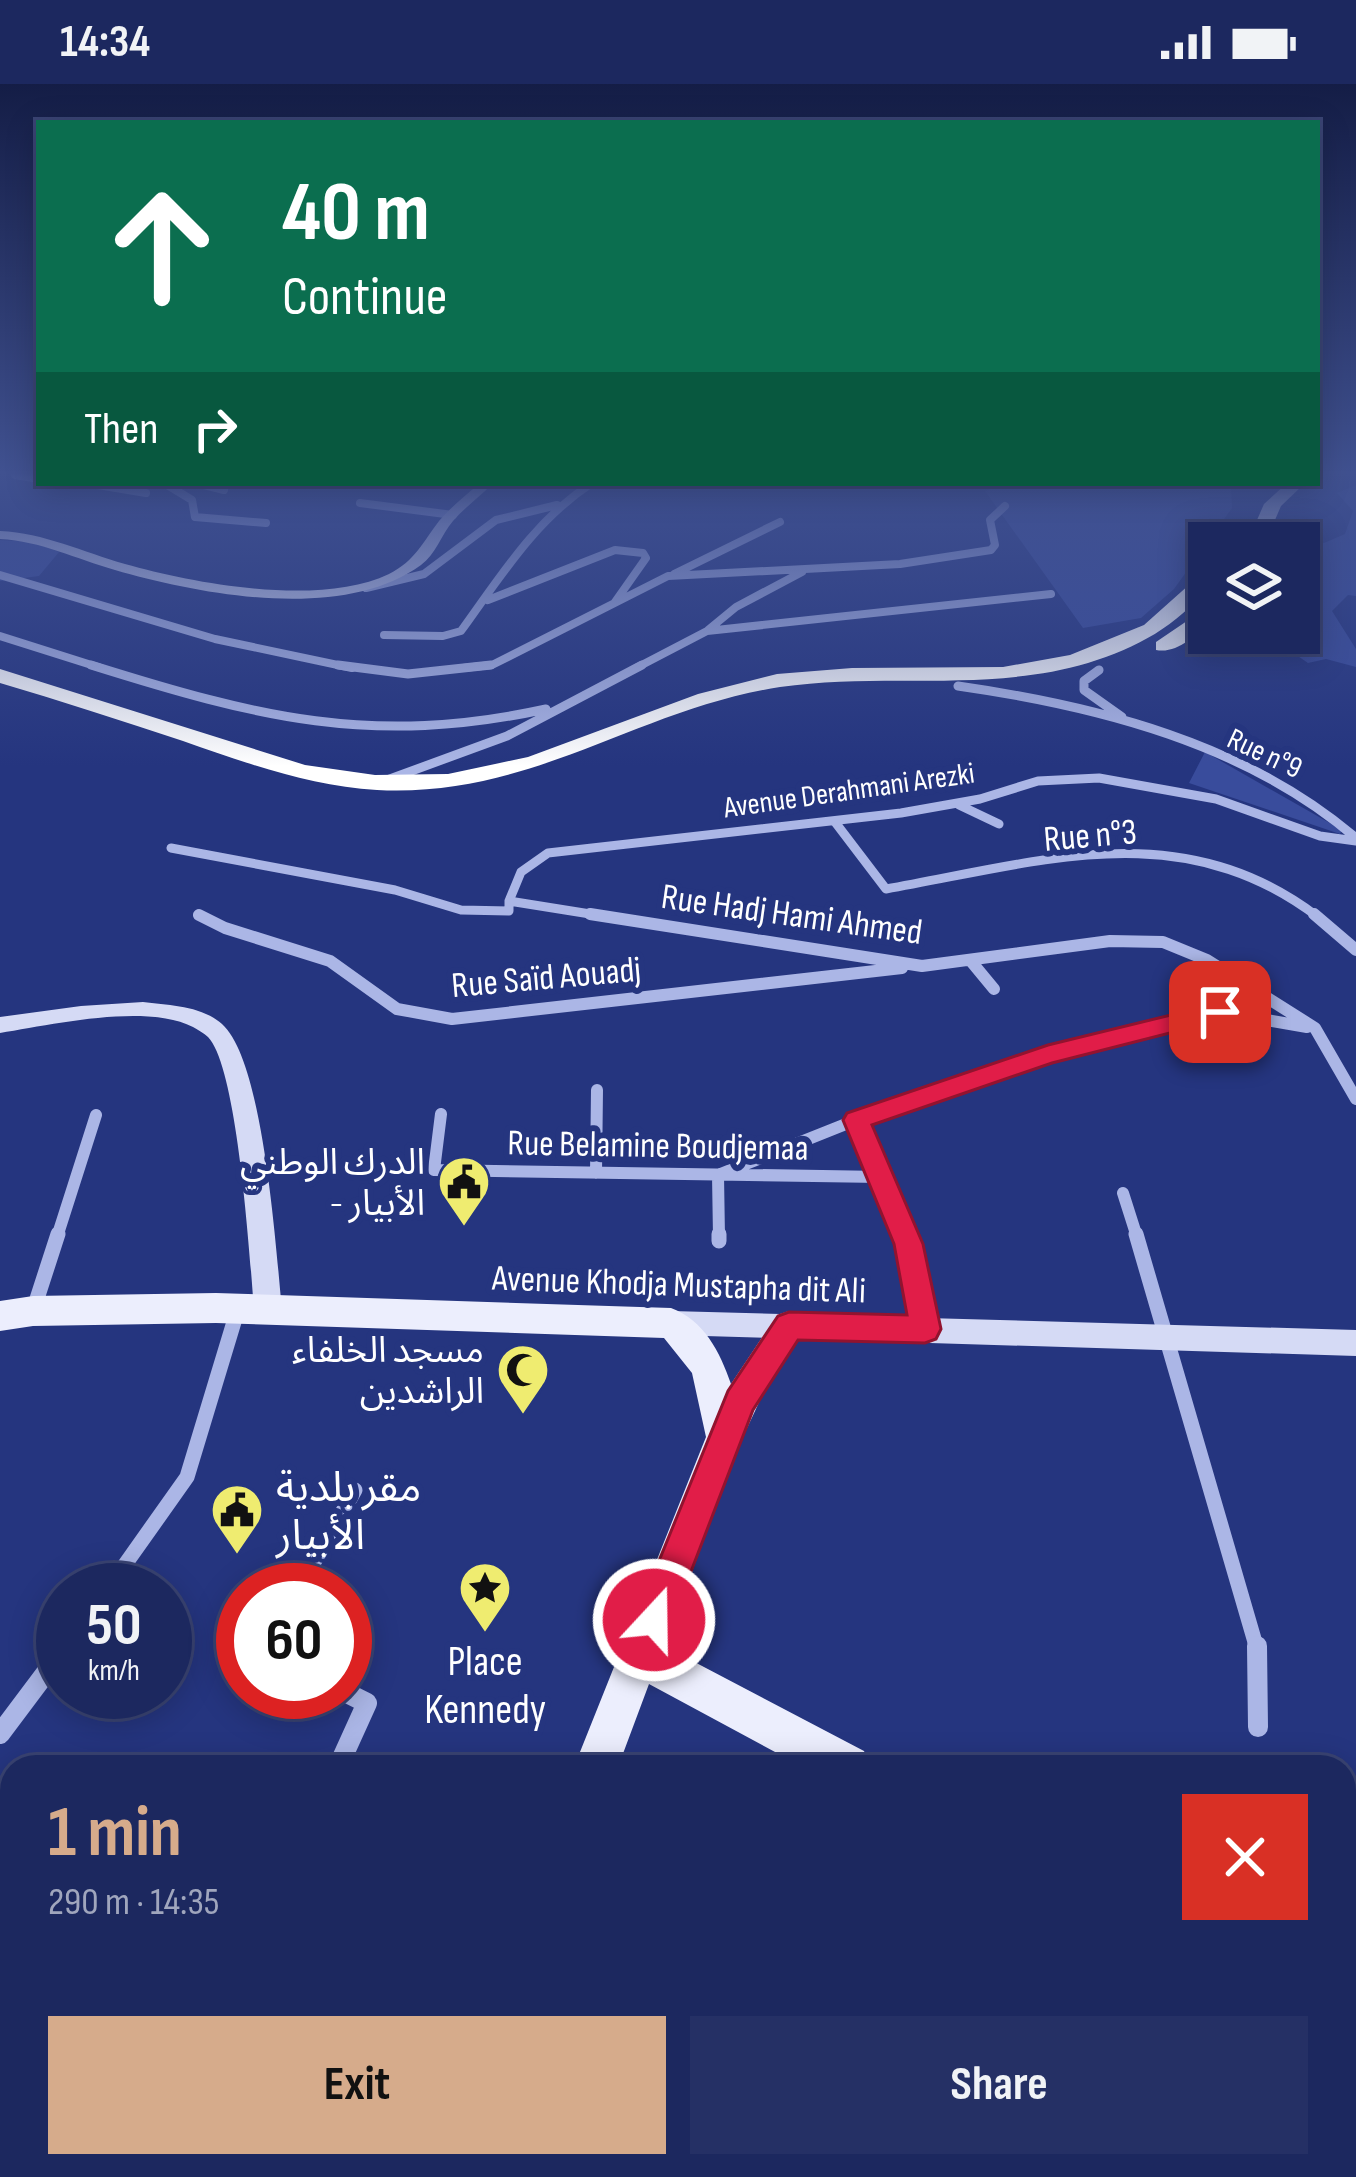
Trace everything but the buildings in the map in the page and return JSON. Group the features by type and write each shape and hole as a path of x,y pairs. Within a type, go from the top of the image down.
{"highway":[{"path":"3,685 310,774 381,782 443,781 506,771 691,701 782,680 1012,670 1069,662 1135,639 1167,621 1188,597"},
{"path":"3,685 50,709 290,788 389,801 505,788 698,715 759,698 838,688 1033,682 1099,670 1188,631"}],"main road":[{"path":"139,571 220,586 302,593 364,588 404,571"},
{"path":"0,1025 157,1011 196,1019 218,1032 232,1056 259,1214 253,1310"},
{"name":"Avenue Khodja Mustapha dit Ali","path":"17,1314 253,1310 1356,1343"},
{"path":"671,1323 692,1338 702,1353 715,1386 724,1437"},
{"path":"601,1755 724,1437 748,1384 789,1326"},
{"path":"640,1656 826,1755"}],"street":[{"path":"364,588 428,571"},
{"path":"384,635 442,636 461,631 508,571"},
{"path":"488,600 562,571"},
{"path":"611,607 637,571"},
{"path":"0,575 214,639 366,671 407,674 492,665 681,571"},
{"path":"668,577 793,571"},
{"path":"381,782 507,736 685,646 736,608 805,571"},
{"path":"706,631 1052,594"},
{"path":"0,636 232,704 338,726 440,727 564,705"},
{"path":"1099,670 1084,682 1084,690 1143,730"},
{"path":"958,686 1029,696 1143,730"},
{"name":"Rue n°9","path":"1143,730 1268,779 1323,809 1356,839"},
{"name":"Avenue Derahmani Arezki","path":"509,901 511,884 526,864 548,853 958,804 1038,781 1100,778 1216,799 1320,836 1356,839"},
{"path":"958,804 998,824"},
{"name":"Rue n°3","path":"835,822 886,889 1104,855 1193,856 1220,862 1308,908 1356,950"},
{"name":"Rue Hadj Hami Ahmed","path":"171,848 395,890 461,910 508,911 509,901 922,966 1111,941 1163,942 1207,960 1315,1028 1356,1099"},
{"name":"Rue Saïd Aouadj","path":"199,914 225,928 330,961 397,1010 452,1019 922,966"},
{"path":"970,960 994,989"},
{"path":"452,1019 463,1001"},
{"path":"719,1241 718,1174 856,1120 1048,1055 1183,1019 1220,1012 1315,1028"},
{"path":"596,1090 596,1173"},
{"name":"Rue Belamine Boudjemaa","path":"441,1114 434,1170 882,1177"},
{"path":"17,1314 96,1115"},
{"path":"856,1120 908,1244 925,1329"},
{"path":"1124,1193 1258,1644 1263,1696 1258,1727"},
{"path":"126,1563 187,1477 253,1310"},
{"path":"313,1563 355,1490"},
{"path":"0,1734 8,1710 36,1679"},
{"path":"343,1755 360,1719"}],"shaded area":[{"path":"0,571 43,571 39,576 0,581"},
{"path":"1042,571 1187,571 1141,618 1083,628"},
{"path":"1320,571 1356,571 1356,596 1348,595 1332,611 1356,649 1356,667 1326,659 1308,663 1295,654 1320,654"},
{"path":"1205,752 1342,830 1340,834 1189,783"}],"place":[{"name":"الدرك الوطني - الأبيار","path":"464,1228"},
{"name":"مسجد الخلفاء الراشدين","path":"523,1416"},
{"name":"مقر بلدية الأبيار","path":"237,1556"},
{"name":"Place Kennedy","path":"485,1634"}],"route":[{"path":"654,1620 748,1384 789,1326 925,1329 908,1244 856,1120 1048,1055 1220,1012"}]}
